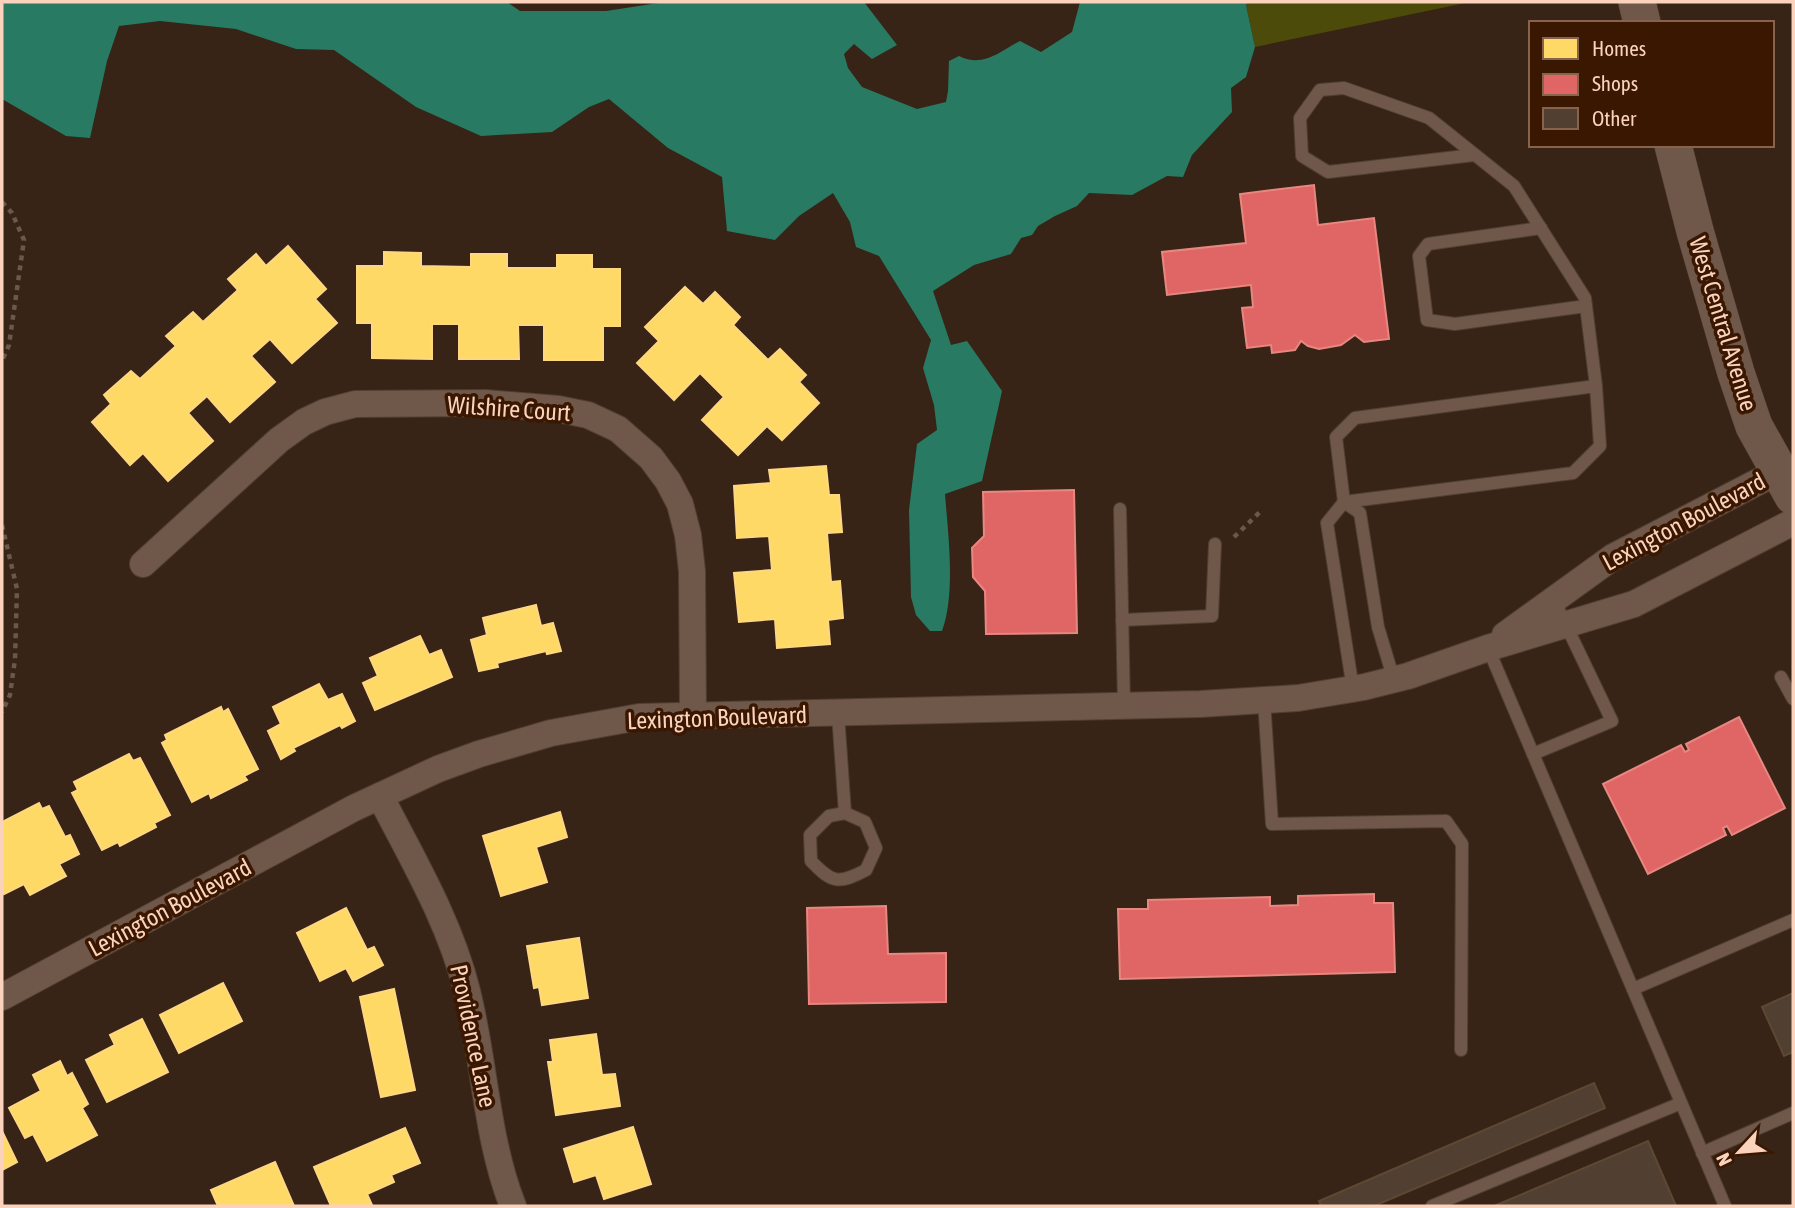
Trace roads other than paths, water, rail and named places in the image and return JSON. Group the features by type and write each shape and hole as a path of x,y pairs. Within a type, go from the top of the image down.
{"main road":[{"path":"1637,2 1642,21"},
{"name":"West Central Avenue","path":"1674,147 1736,373 1754,426 1786,483"}],"street":[{"name":"Wilshire Court","path":"143,564 279,440 304,422 325,412 355,404 485,403 558,409 589,415 618,429 651,458 668,481 680,504 688,535 692,571 693,715"},
{"name":"Lexington Boulevard","path":"1488,648 1613,556 1786,483"},
{"name":"Lexington Boulevard","path":"2,997 380,796 438,769 551,733 639,717 1124,706 1298,698 1353,689 1394,680 1488,648 1634,604 1793,522"},
{"name":"Providence Lane","path":"380,796 446,929 467,988 496,1151 513,1206"}],"lane":[{"path":"1353,689 1327,523 1344,502 1573,473 1600,446 1585,298 1514,186 1429,118 1344,88 1320,90 1300,118 1302,156 1328,172 1474,155"},
{"path":"1541,228 1428,244 1419,257 1427,320 1455,324 1586,306"},
{"path":"1394,680 1378,627 1360,513 1344,502 1336,437 1355,418 1596,386"},
{"path":"1120,509 1124,706"},
{"path":"1122,620 1212,616 1215,544"},
{"path":"1533,754 1612,721 1554,600"},
{"path":"1488,648 1725,1206"},
{"path":"1781,677 1793,699"},
{"path":"1264,700 1272,824 1446,821 1462,844 1461,1050"},
{"path":"838,713 845,813"},
{"path":"845,813 865,822 876,848 866,870 844,881 826,876 811,862 810,835 829,816 845,813"},
{"path":"1633,989 1793,920"},
{"path":"1432,1206 1681,1102"},
{"path":"1702,1153 1793,1113"}]}
